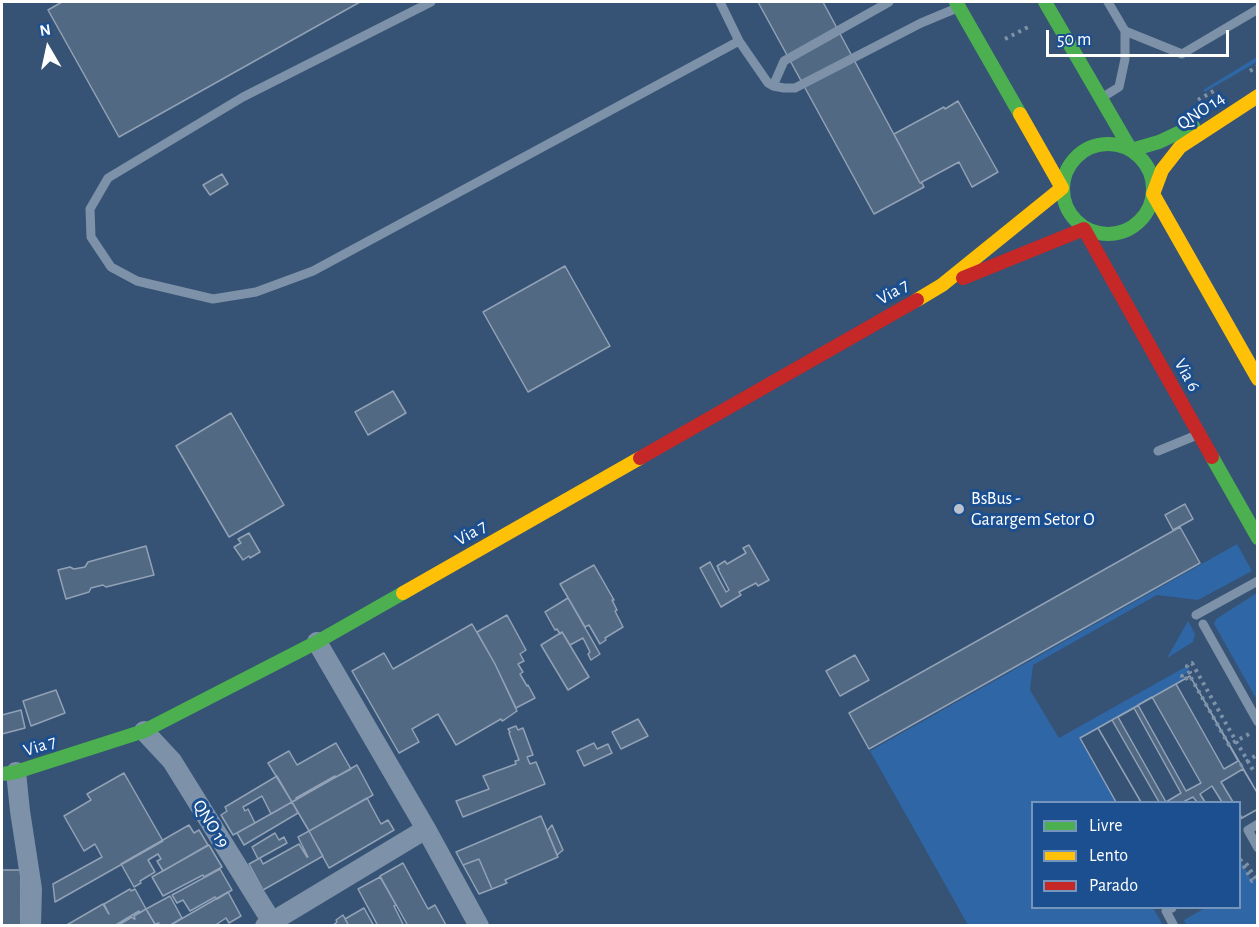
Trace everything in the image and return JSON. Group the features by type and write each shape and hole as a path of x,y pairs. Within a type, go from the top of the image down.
{"main road":[{"path":"1045,2 1131,150 1144,161 1152,177 1154,194 1257,379"},
{"path":"958,4 1062,188"},
{"name":"QNO 14","path":"1131,150 1159,142 1257,96"},
{"name":"QNO 14","path":"1154,194 1162,170 1180,147 1257,96"},
{"path":"1131,150 1116,145 1100,144 1085,150 1073,160 1065,173 1062,188 1064,204 1072,218 1084,229 1107,235 1128,231 1142,220 1154,194"},
{"name":"Via 7","path":"9,773 144,731 317,642 942,285 1062,188"},
{"name":"Via 7","path":"942,285 1084,229"},
{"name":"Via 6","path":"1084,229 1257,538"}],"street":[{"path":"317,642 426,829 479,926"},
{"name":"QNO 19","path":"144,731 172,761 268,924 426,829"},
{"path":"9,773 20,811 32,889 31,926"}],"lane":[{"path":"431,2 243,97 108,178 90,209 91,237 111,267 137,281 213,299 256,292 313,271 739,41"},
{"path":"720,2 739,41 768,83 784,88 795,88 958,4"},
{"path":"774,86 784,61 889,2"},
{"path":"1100,99 1119,87 1125,59 1125,31 1108,2"},
{"path":"1125,31 1182,54 1257,9"},
{"path":"1158,451 1199,434"},
{"path":"1196,615 1257,581"},
{"path":"1203,624 1257,722"},
{"path":"1257,824 1248,830 1257,848"},
{"path":"1167,909 1174,926"}],"path":[{"path":"1236,741 1229,745 1190,676 1184,680 1182,676 1190,672 1187,666 1192,663 1253,770 1257,767"},
{"path":"1240,766 1257,754"},
{"path":"1241,854 1256,879 1252,881 1241,863"}],"shaded area":[{"path":"1257,57 1257,62 1205,92 1203,90"},
{"path":"1237,544 1252,571 1198,600 1157,595 1033,665 1030,690 1059,738 1187,666 1190,672 1182,676 1184,680 1080,738 1115,801 1031,801 1031,909 1154,909 1163,925 968,925 870,751"},
{"path":"1257,593 1257,700 1214,624 1216,619"},
{"path":"1188,621 1195,634 1193,642 1167,658"},
{"path":"1241,861 1252,881 1257,878 1257,925 1186,925 1184,920 1203,909 1241,909"}],"building":[{"path":"62,2 360,2 119,137 48,10"},
{"path":"758,2 823,2 924,187 874,214"},
{"path":"958,101 998,172 972,187 959,162 920,183 894,134"},
{"path":"222,174 228,184 210,195 203,185"},
{"path":"565,266 610,346 528,392 483,312"},
{"path":"393,391 406,413 368,435 355,412"},
{"path":"231,413 284,505 229,537 176,446"},
{"path":"1185,504 1193,519 1173,530 1165,515"},
{"path":"1180,527 1200,563 869,749 849,713"},
{"path":"249,533 260,552 243,560 234,547 241,543 238,539"},
{"path":"749,545 769,580 758,586 756,583 739,592 741,595 721,607 700,568 710,562 726,592 729,590 717,566 725,561 727,564 746,553 743,548"},
{"path":"146,546 154,575 106,587 103,585 91,588 89,592 66,599 58,570 85,567 88,562"},
{"path":"594,565 614,600 612,600 617,610 615,611 623,627 605,638 606,640 600,644 589,625 585,627 560,584"},
{"path":"568,598 600,654 591,660 583,638 570,645 562,632 560,634 557,629 555,630 545,612"},
{"path":"507,615 526,650 520,654 524,661 518,664 523,672 520,674 535,698 516,708 477,632"},
{"path":"472,624 495,664 517,711 456,745 438,714 412,729 419,742 399,753 352,671 384,653 393,669"},
{"path":"562,632 589,677 568,690 541,645"},
{"path":"855,655 869,680 840,696 826,671"},
{"path":"1190,676 1258,794 1258,809 1241,818 1241,801 1115,801 1080,738"},
{"path":"1190,676 1238,761 1224,769 1176,684"},
{"path":"56,690 65,713 31,726 23,701"},
{"path":"1152,697 1201,783 1186,791 1138,705"},
{"path":"1134,708 1181,793 1165,801 1118,717"},
{"path":"21,710 25,728 2,734 2,715"},
{"path":"638,719 648,736 621,749 612,732"},
{"path":"1112,720 1158,801 1140,801 1098,728"},
{"path":"516,726 518,730 523,728 533,755 527,757 530,764 536,762 545,784 463,817 456,801 489,789 483,776 516,764 515,761 519,760 508,729"},
{"path":"1098,728 1140,801 1115,801 1080,738"},
{"path":"336,743 351,769 292,802 268,763 289,751 297,765"},
{"path":"594,743 597,749 608,744 612,753 584,766 577,751"},
{"path":"357,765 373,795 309,831 292,802"},
{"path":"1243,769 1258,794 1258,809 1242,818 1241,801 1232,801 1221,782"},
{"path":"124,773 163,841 55,902 53,884 102,857 95,844 84,851 64,816 91,800 87,794"},
{"path":"277,776 292,802 271,814 262,796 243,807 245,811 248,809 255,823 233,835 221,815 227,811 225,807"},
{"path":"1212,786 1221,801 1204,801 1200,794"},
{"path":"367,798 381,824 388,820 394,830 329,868 309,831"},
{"path":"292,802 298,813 244,845 237,833"},
{"path":"541,816 558,857 505,880 507,883 492,889 479,859 463,865 456,852"},
{"path":"189,825 194,833 199,830 208,845 163,871 157,861 161,859 158,854 148,860 155,872 134,887 121,864"},
{"path":"552,825 563,850 557,855 547,831"},
{"path":"309,831 323,856 263,890 249,864 260,858 263,864 299,844 308,857 298,837"},
{"path":"275,833 279,840 284,837 287,843 258,859 252,847"},
{"path":"209,845 222,867 163,896 152,877"},
{"path":"479,859 492,889 479,894 463,865"},
{"path":"403,863 428,909 435,905 446,925 408,926 380,876"},
{"path":"220,869 232,890 190,911 183,900 177,903 172,895"},
{"path":"2,870 21,870 21,926 2,926"},
{"path":"380,877 396,905 394,906 404,926 378,926 358,889"},
{"path":"130,889 131,891 135,889 146,909 140,913 139,911 114,926 65,926 103,904 109,914 104,904"},
{"path":"228,892 241,916 229,923 226,918 214,926 169,926"},
{"path":"170,896 182,918 169,926 156,926 159,923 155,924 146,909"},
{"path":"364,908 374,926 349,926 345,919"},
{"path":"146,909 156,926 117,926 132,917 135,919 134,916"},
{"path":"343,915 349,926 332,926 337,922 336,920"}],"traffic: fast":[{"path":"956,2 1020,114"},
{"path":"1045,2 1131,150 1159,142 1193,126"},
{"path":"1108,144 1125,147 1140,157 1150,172 1153,189 1150,206 1140,221 1125,231 1108,234 1091,231 1076,221 1066,206 1063,189 1066,172 1076,157 1091,147 1108,144"},
{"path":"1212,457 1258,538"},
{"path":"2,774 16,772 144,731 317,642 403,593"}],"traffic: slow":[{"path":"1258,96 1180,147 1162,170 1153,194 1258,379"},
{"path":"917,300 942,285 1062,188 1020,114"},
{"path":"403,593 640,458"}],"traffic: jam":[{"path":"963,278 1084,229 1212,457"},
{"path":"640,458 917,300"}],"place":[{"name":"BsBus - Garargem Setor O","path":"959,509"}]}
